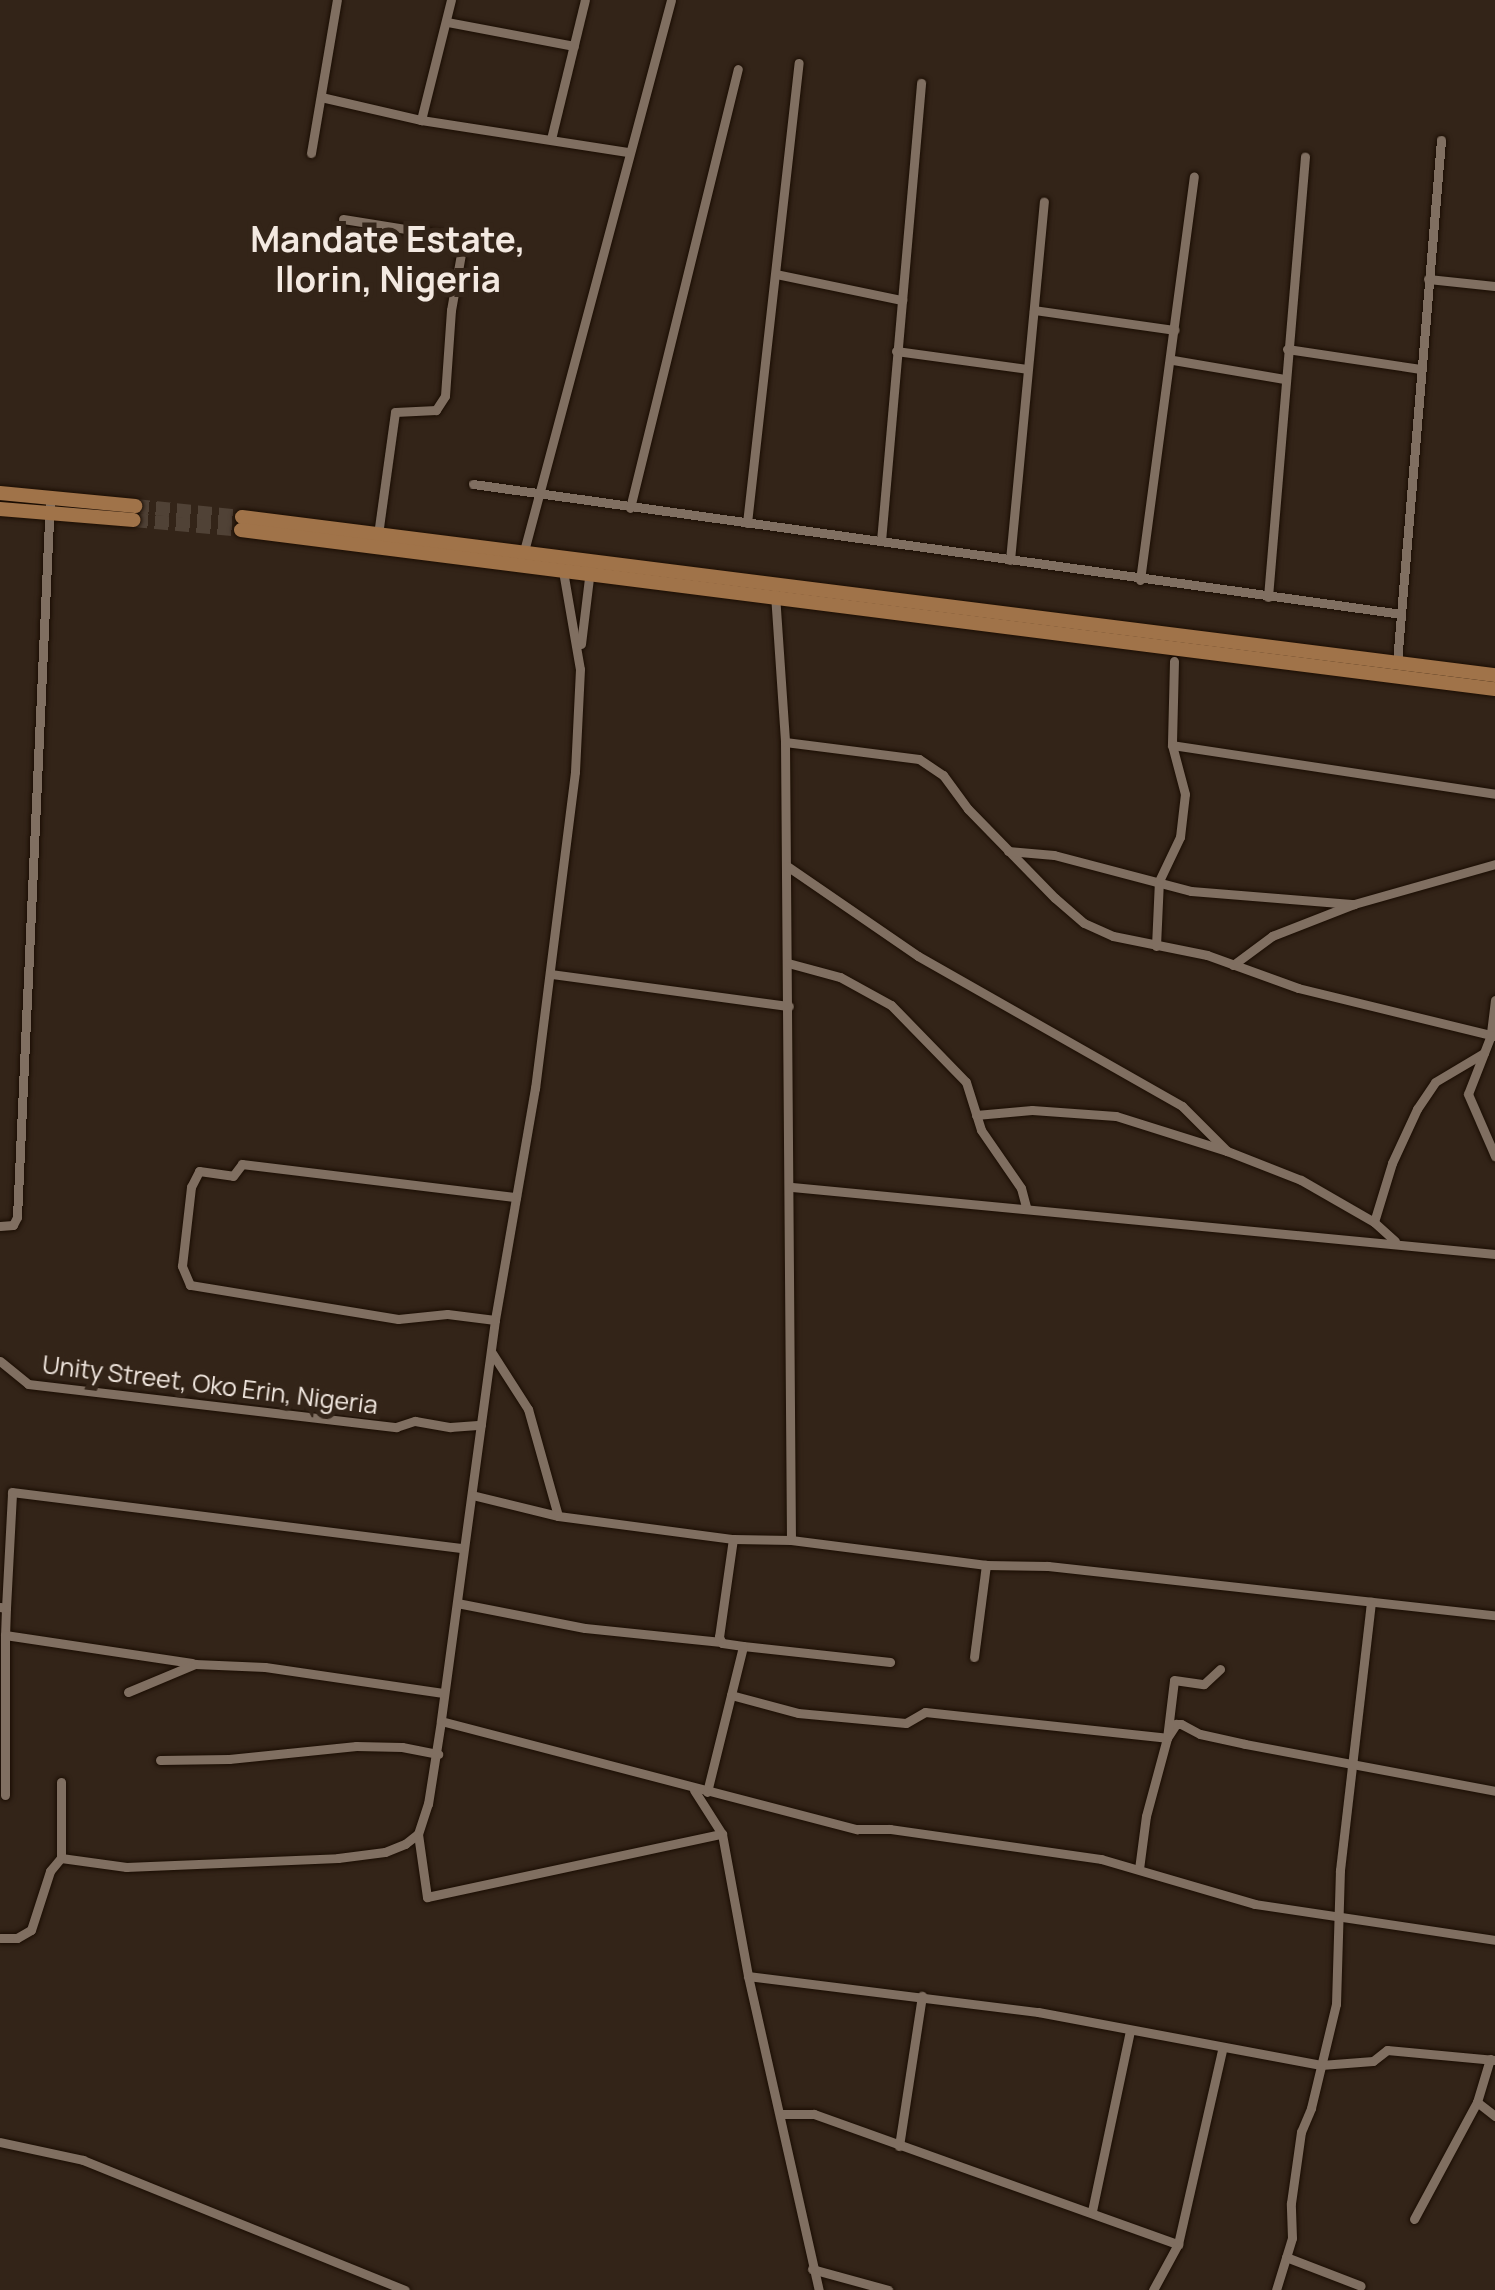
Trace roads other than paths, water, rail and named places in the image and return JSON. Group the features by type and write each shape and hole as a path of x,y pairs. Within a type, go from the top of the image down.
{"main road":[{"path":"0,492 50,506"},
{"path":"0,509 50,506 134,513"},
{"path":"590,567 562,572 242,524 378,534 524,551 590,567 870,607 1495,689"},
{"path":"775,593 896,597 1495,675"}],"street":[{"path":"311,152 337,0"},
{"path":"421,120 451,0"},
{"path":"551,140 585,0"},
{"path":"524,551 536,494 671,0"},
{"path":"448,22 574,46"},
{"path":"747,523 799,62"},
{"path":"630,508 738,70"},
{"path":"882,542 921,84"},
{"path":"320,96 421,120 628,152"},
{"path":"1397,662 1440,140"},
{"path":"1268,597 1305,157"},
{"path":"1140,580 1173,360 1194,177"},
{"path":"1010,560 1044,202"},
{"path":"343,219 449,236 459,242 461,254 451,310 446,396 436,410 395,412 378,534"},
{"path":"776,274 902,300"},
{"path":"1428,278 1495,286"},
{"path":"1034,310 1175,330"},
{"path":"1287,349 1421,368"},
{"path":"896,351 1027,368"},
{"path":"1173,360 1284,379"},
{"path":"473,484 1401,614"},
{"path":"0,1226 13,1225 16,1218 50,506"},
{"path":"590,567 579,651 580,720 551,974 495,1320 438,1754 418,1834 426,1898 722,1834"},
{"path":"562,572 579,651"},
{"path":"775,593 785,742 787,866 792,1187 790,1540"},
{"path":"1156,946 1160,881 1180,837 1185,794 1172,745 1174,662"},
{"path":"785,742 919,759 943,775 1008,851 1084,923 1156,946 1207,955 1298,988 1493,1035"},
{"path":"1172,745 1333,773 1376,774 1465,793 1495,794"},
{"path":"1008,851 1054,854 1191,890 1354,904"},
{"path":"1233,965 1272,936 1354,904 1495,864"},
{"path":"787,866 918,956 1182,1106 1227,1151"},
{"path":"788,963 840,978 891,1004 966,1082 976,1116 1021,1188 1026,1208"},
{"path":"551,974 789,1006"},
{"path":"1495,1000 1493,1035 1468,1094 1495,1156"},
{"path":"1374,1222 1392,1163 1435,1082 1484,1052"},
{"path":"976,1116 1032,1110 1116,1116 1227,1151 1301,1180 1374,1222 1397,1243"},
{"path":"495,1320 447,1314 398,1319 190,1285 182,1266 191,1187 199,1171 234,1176 242,1164 516,1197"},
{"path":"792,1187 1495,1254"},
{"path":"491,1352 528,1409 558,1516"},
{"name":"Unity Street, Oko Erin, Nigeria","path":"0,1361 28,1384 396,1427 415,1421 468,1428 481,1425"},
{"path":"5,1795 3,1607 12,1492 463,1548"},
{"path":"472,1495 558,1516 732,1539 790,1540 986,1565 1048,1566 1495,1616"},
{"path":"722,1642 718,1637 732,1539"},
{"path":"974,1657 986,1565"},
{"path":"1276,2290 1292,2238 1291,2203 1300,2132 1336,2004 1339,1914 1372,1602"},
{"path":"457,1603 585,1628 890,1662"},
{"path":"5,1635 195,1664 264,1667 443,1693"},
{"path":"706,1792 742,1646"},
{"path":"128,1692 195,1664"},
{"path":"1139,1869 1146,1816 1167,1738 1174,1680 1204,1684 1220,1670"},
{"path":"731,1695 798,1713 906,1723 926,1712 1167,1738"},
{"path":"441,1721 690,1784 706,1792 800,1811 857,1829 890,1829 996,1843 1139,1869 1255,1904 1495,1940"},
{"path":"1167,1738 1176,1724 1182,1724 1200,1734 1245,1744 1354,1761 1495,1791"},
{"path":"160,1760 229,1759 356,1746 402,1747 438,1754"},
{"path":"0,1938 17,1938 31,1930 50,1871 61,1858 61,1782"},
{"path":"690,1784 722,1834 748,1976 819,2290"},
{"path":"61,1858 126,1867 338,1858 386,1852 418,1834"},
{"path":"748,1976 1038,2012 1222,2050 1320,2065 1373,2060 1387,2050 1492,2060 1477,2102 1414,2219"},
{"path":"899,2146 922,1996"},
{"path":"1092,2212 1130,2031"},
{"path":"1153,2290 1178,2244 1222,2050"},
{"path":"1477,2102 1495,2116"},
{"path":"780,2114 814,2114 1178,2244"},
{"path":"0,2142 83,2160 406,2290"},
{"path":"1286,2256 1361,2286"},
{"path":"812,2269 888,2290"}],"tunnel":[{"path":"135,506 242,517"},
{"path":"134,520 241,530"}],"district":[{"name":"Mandate Estate, Ilorin, Nigeria","path":"388,259"}]}
